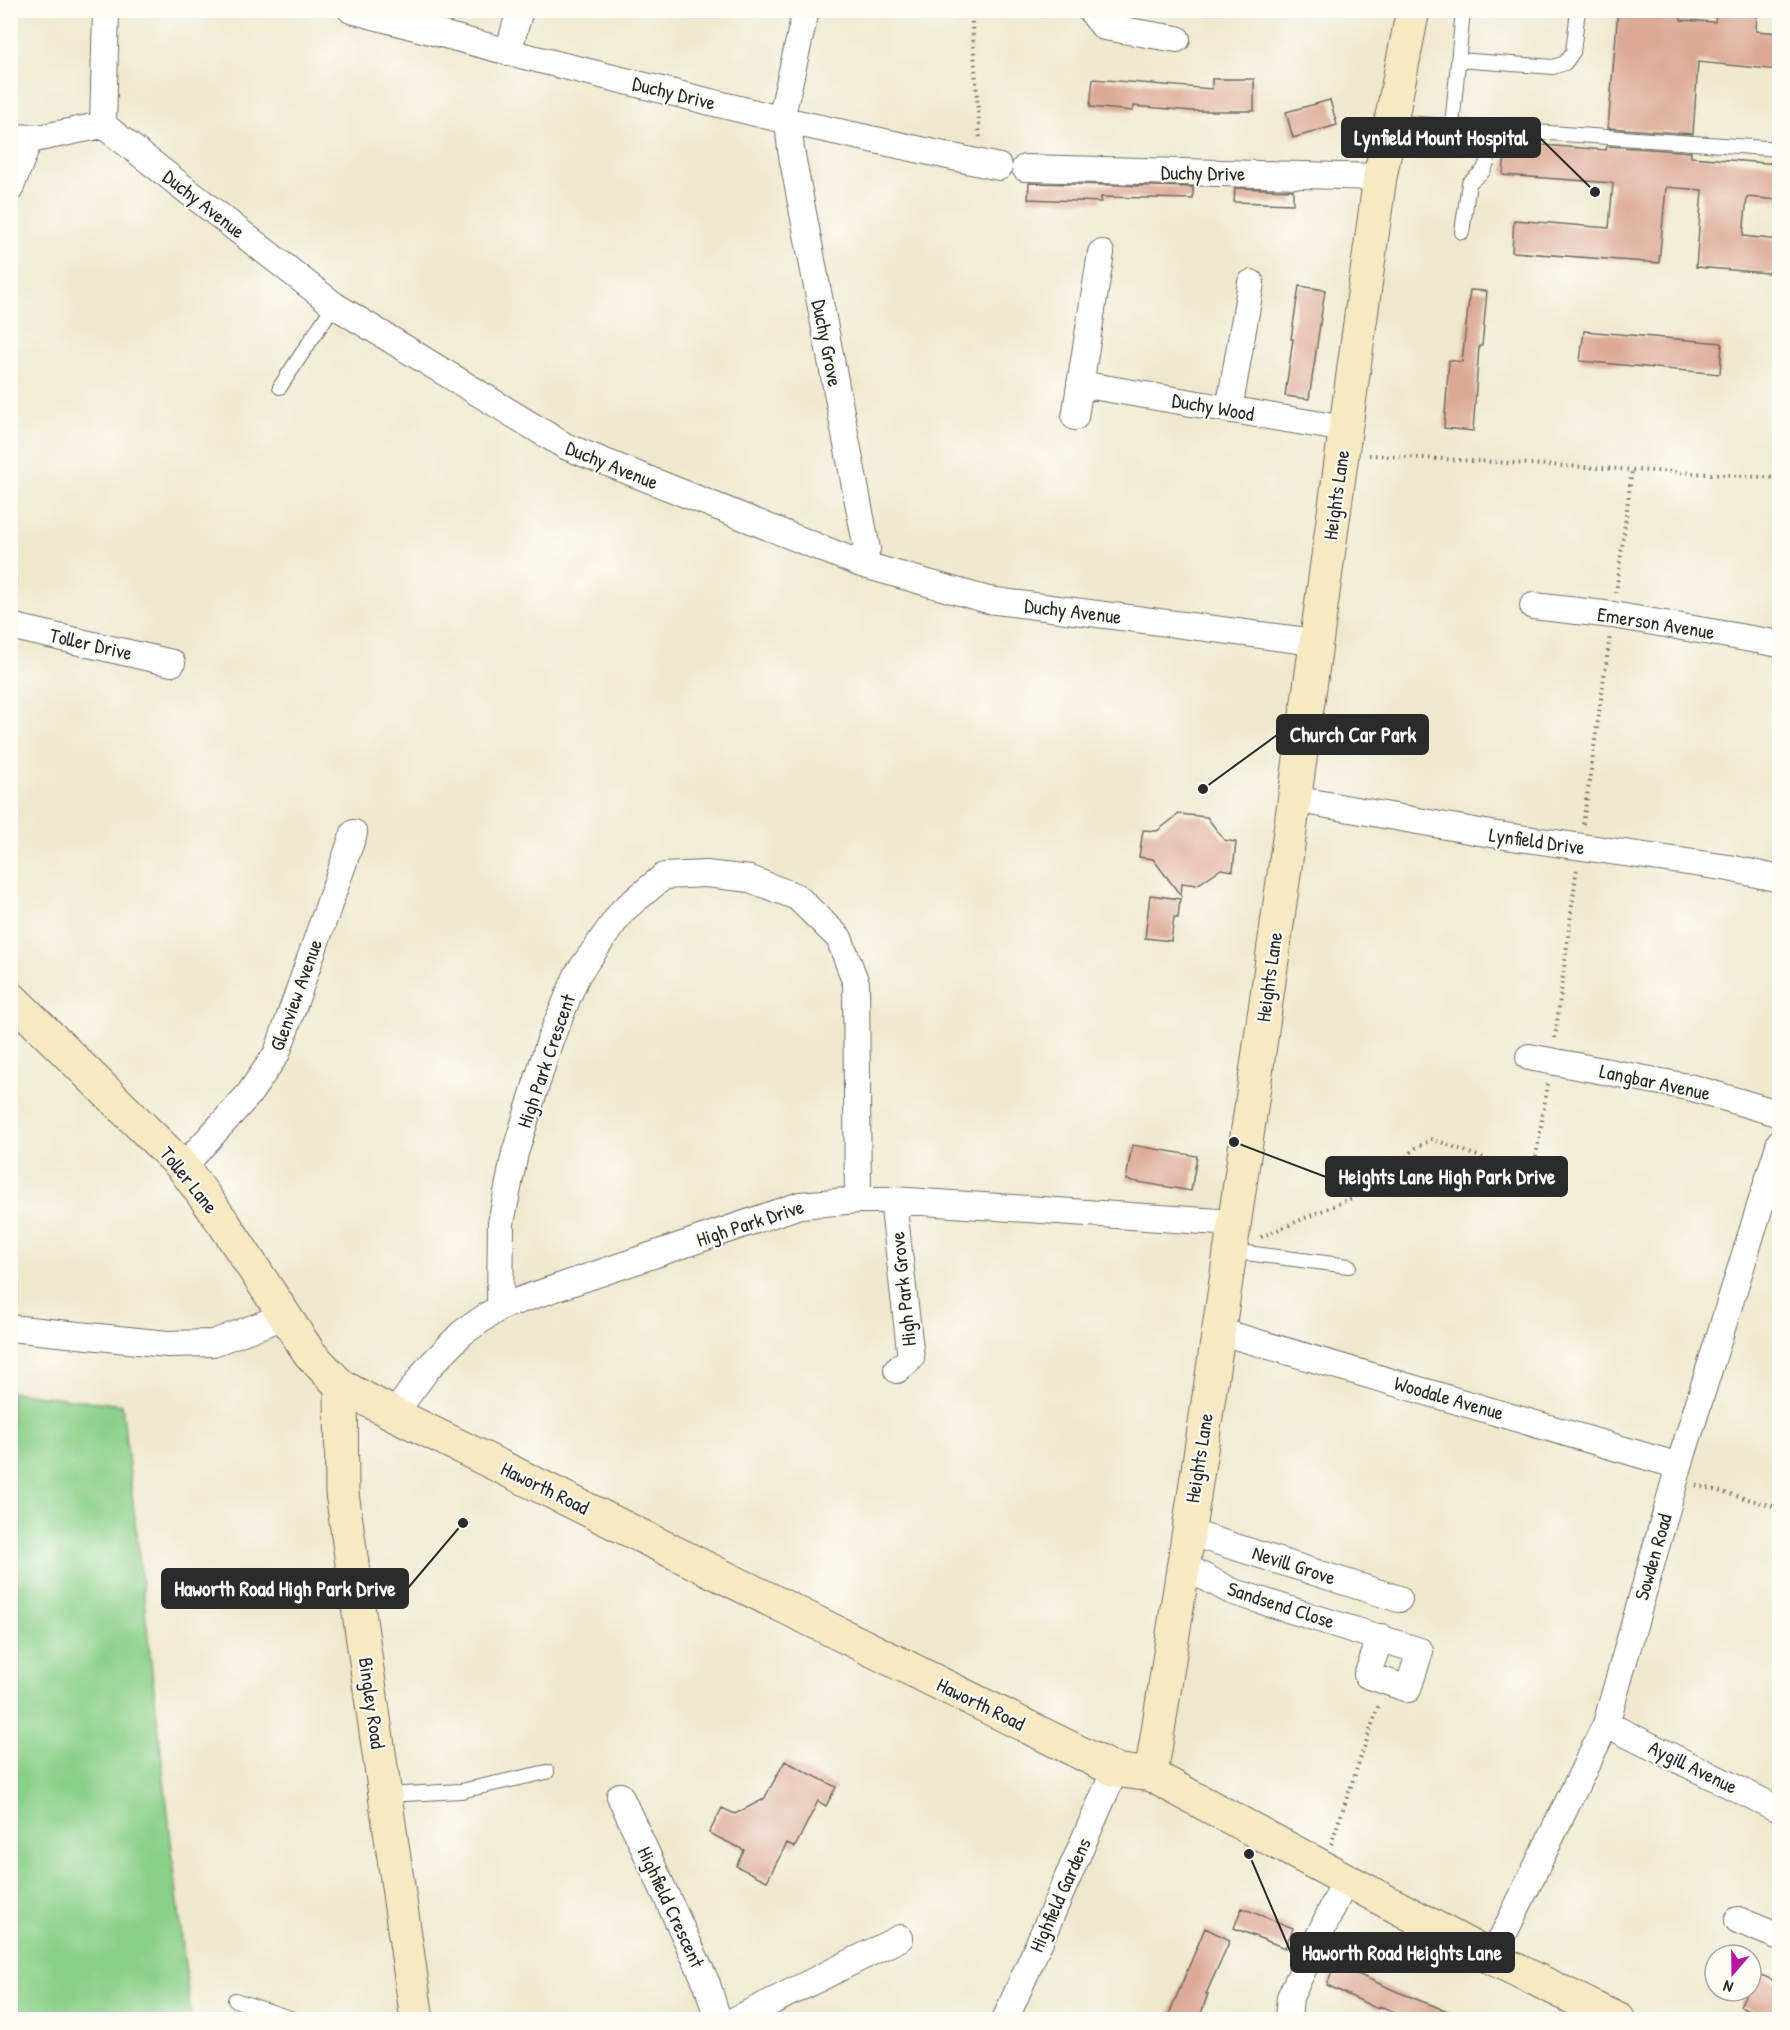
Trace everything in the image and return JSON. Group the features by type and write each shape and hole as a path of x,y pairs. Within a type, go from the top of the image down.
{"main road":[{"name":"Heights Lane","path":"1151,1775 1232,1237 1380,177 1413,10"},
{"name":"Toller Lane","path":"10,997 183,1167 225,1225 310,1354 341,1386"},
{"name":"Haworth Road","path":"341,1386 1115,1770 1151,1775 1492,1958 1584,2011 1619,2019"},
{"name":"Bingley Road","path":"341,1386 342,1493 417,2019"}],"street":[{"path":"10,189 20,138 103,125 106,10"},
{"name":"Duchy Drive","path":"351,10 508,52 784,120 990,165"},
{"path":"508,52 520,10"},
{"name":"Duchy Grove","path":"806,10 784,120 867,549 861,564"},
{"path":"1090,10 1104,27 1177,39"},
{"name":"Duchy Avenue","path":"103,125 334,305 565,446 861,564 988,600 1315,642"},
{"name":"Duchy Drive","path":"1025,168 1380,177"},
{"path":"1076,417 1101,253"},
{"path":"1229,410 1251,283"},
{"name":"Duchy Wood","path":"1080,384 1229,410 1343,441"},
{"name":"Emerson Avenue","path":"1533,606 1613,615 1779,644"},
{"name":"Toller Drive","path":"10,626 172,663"},
{"name":"Lynfield Drive","path":"1294,798 1491,834 1729,867 1779,879"},
{"name":"Glenview Avenue","path":"183,1167 249,1094 277,1053 354,833"},
{"name":"High Park Crescent","path":"500,1307 501,1223 515,1153 550,1040 577,975 622,911 664,876 706,873 750,879 797,897 839,938 856,982 858,1200"},
{"name":"Langbar Avenue","path":"1540,1059 1694,1088 1779,1114"},
{"name":"Sowden Road","path":"1492,1958 1606,1724 1677,1472 1779,1142"},
{"name":"High Park Drive","path":"394,1414 428,1368 462,1333 500,1307 800,1205 858,1200 893,1200 1232,1237"},
{"name":"High Park Grove","path":"893,1200 911,1358 897,1370"},
{"path":"10,1328 167,1344 213,1343 285,1316"},
{"name":"Woodale Avenue","path":"1218,1331 1677,1472"},
{"name":"Nevill Grove","path":"1188,1532 1399,1599"},
{"name":"Sandsend Close","path":"1184,1566 1231,1591 1420,1651 1408,1689 1387,1682"},
{"path":"1381,1637 1367,1675 1387,1682"},
{"name":"Aygill Avenue","path":"1606,1724 1779,1810"},
{"name":"Highfield Gardens","path":"1005,2019 1115,1770"},
{"name":"Highfield Crescent","path":"620,1796 707,1984 718,2019"},
{"path":"1288,2019 1290,1997 1334,1873"},
{"path":"1738,1920 1776,1938"},
{"path":"735,2019 900,1938"}],"lane":[{"path":"1452,126 1463,10"},
{"path":"1458,60 1553,67 1565,63 1573,52 1578,10"},
{"path":"1391,122 1779,149"},
{"path":"1462,232 1469,183 1483,171 1487,164 1491,129"},
{"path":"280,387 334,305"},
{"path":"1232,1237 1349,1266"},
{"path":"385,1795 461,1791 547,1772"},
{"path":"235,2000 296,2019"}],"path":[{"path":"971,10 990,165"},
{"path":"1343,441 1632,470 1779,478"},
{"path":"1232,1237 1368,1191 1416,1148 1432,1139 1513,1170 1526,1172 1535,1162 1540,1059 1579,847 1632,470"},
{"path":"1677,1472 1779,1508"},
{"path":"1334,1873 1387,1682"}],"green space":[{"path":"11,1392 122,1405 191,2019 11,2019"}],"building":[{"path":"1618,10 1682,10 1681,20 1715,22 1716,10 1757,10 1756,31 1779,33 1779,70 1698,62 1693,134 1608,128"},
{"path":"1093,79 1212,89 1212,79 1254,79 1254,111 1192,111 1134,106 1133,111 1090,107"},
{"path":"1330,100 1337,125 1293,138 1286,112"},
{"path":"1506,142 1606,150 1607,146 1691,152 1691,157 1779,164 1779,200 1747,197 1743,236 1779,240 1779,274 1696,267 1702,190 1666,187 1659,263 1512,252 1514,220 1609,228 1613,183 1503,175"},
{"path":"1029,183 1193,187 1193,199 1101,197 1101,202 1028,199"},
{"path":"1235,188 1293,190 1293,204 1234,202"},
{"path":"1299,286 1325,290 1309,399 1285,396"},
{"path":"1470,290 1487,291 1482,346 1479,346 1473,431 1444,428 1449,360 1462,362"},
{"path":"1584,331 1722,343 1720,374 1580,361"},
{"path":"1179,814 1207,817 1224,840 1236,842 1233,871 1221,869 1197,885 1182,883 1181,896 1153,859 1139,857 1143,830 1157,831"},
{"path":"1150,895 1180,899 1178,918 1174,917 1171,941 1145,938"},
{"path":"1132,1145 1197,1156 1191,1191 1126,1180"},
{"path":"785,1761 836,1787 826,1806 818,1801 795,1847 787,1843 767,1881 736,1866 744,1850 709,1833 722,1808 735,1814 764,1799"},
{"path":"1242,1908 1293,1928 1285,1948 1234,1928"},
{"path":"1205,1928 1230,1940 1206,1994 1208,1994 1199,2019 1167,2019"},
{"path":"1335,1964 1468,2019 1413,2019 1379,2006 1378,2009 1327,1985"},
{"path":"1763,1976 1779,1983 1779,2019 1770,2019 1740,2006 1741,2003 1763,2003"}],"place":[{"name":"Lynfield Mount Hospital","path":"1595,192"},
{"name":"Church Car Park","path":"1203,789"},
{"name":"Heights Lane High Park Drive","path":"1234,1142"},
{"name":"Haworth Road High Park Drive","path":"463,1523"},
{"name":"Haworth Road Heights Lane","path":"1249,1854"}]}
